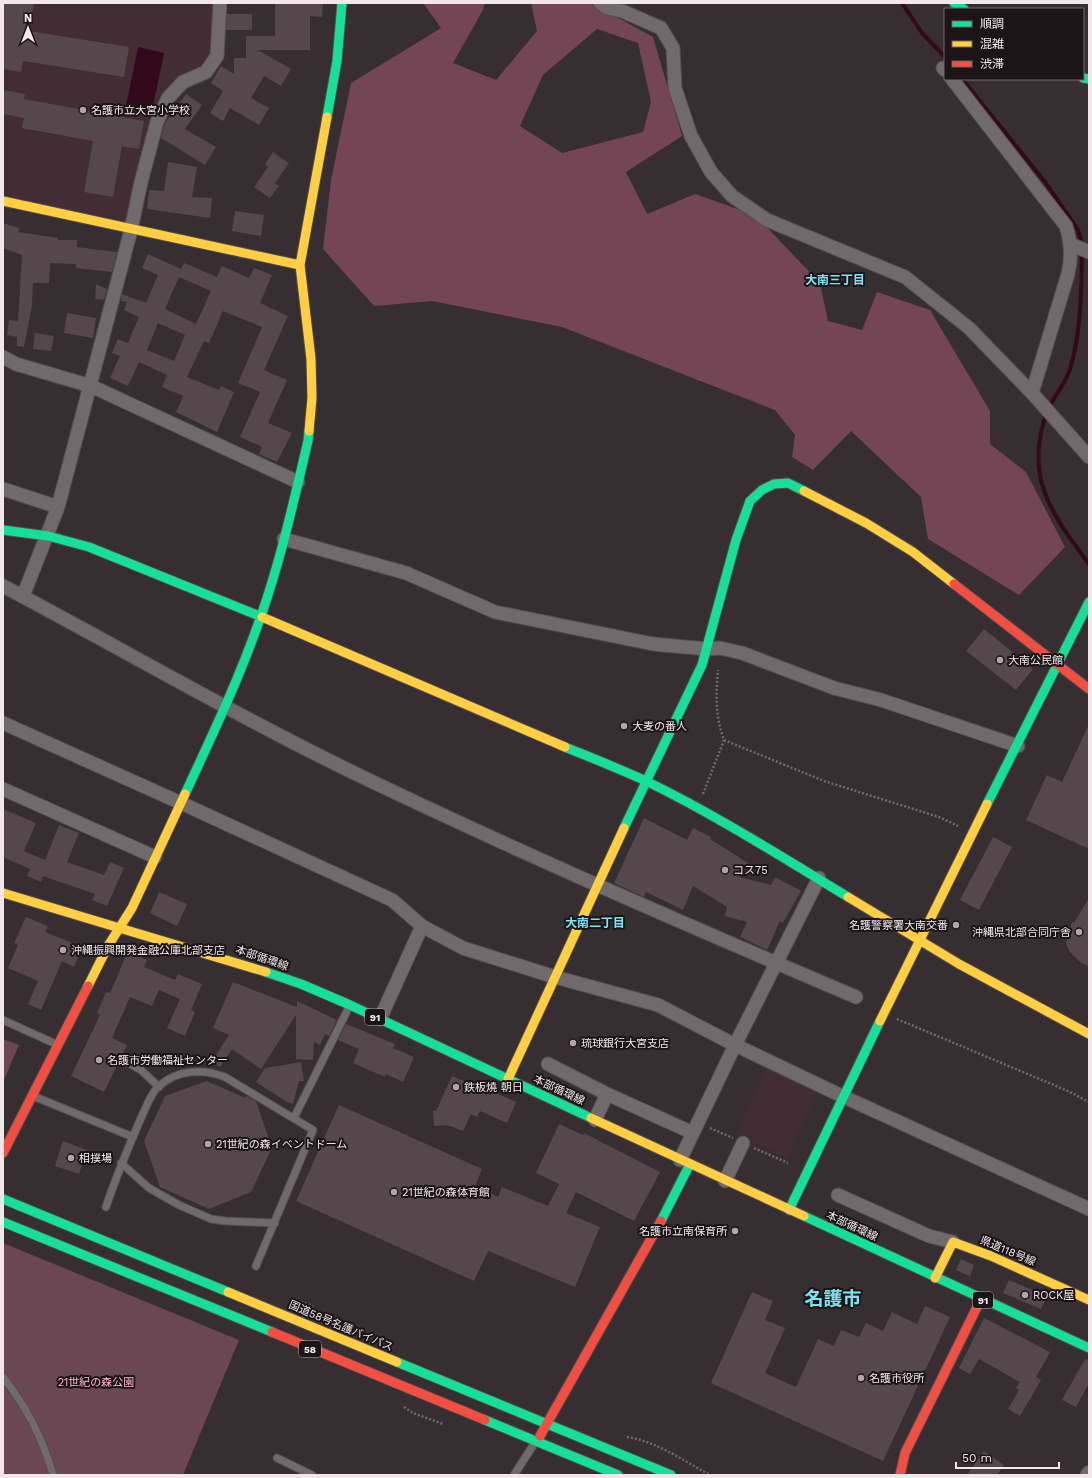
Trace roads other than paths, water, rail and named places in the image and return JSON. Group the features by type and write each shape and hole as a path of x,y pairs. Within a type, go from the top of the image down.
{"main road":[{"path":"3,1153 120,927 132,908 225,708 261,617 284,539 308,441 312,398 308,324 302,292 300,265 337,61 342,3"},
{"path":"1080,80 1089,85"},
{"path":"3,200 132,230 300,265"},
{"path":"508,1080 645,781 702,665 713,648 722,586 750,501 762,490 774,484 788,483 866,523 913,552 1089,689"},
{"path":"3,530 48,536 89,547 261,617 645,781 697,807 819,878 919,940 1089,1034"},
{"path":"789,1210 842,1096 1089,602"},
{"name":"本部循環線","path":"3,893 238,962 301,984 350,1005 725,1181 1089,1348"},
{"path":"536,1442 653,1238 685,1162"},
{"name":"国道58号名護バイパス","path":"3,1199 671,1475"},
{"name":"58","path":"3,1222 618,1475"},
{"path":"935,1278 953,1242"},
{"name":"県道118号線","path":"953,1242 991,1256 1089,1300"},
{"path":"900,1475 905,1453 981,1299"}],"street":[{"path":"23,596 48,536 58,507 132,230 141,182 157,122 168,98 183,82 206,72 218,56 220,3"},
{"path":"600,3 607,8 622,11 661,28 673,48 675,88 691,136 711,172 732,196 766,220 904,277 969,328 1032,393 1089,457"},
{"path":"953,80 1066,226 1070,244 1071,262 1032,393"},
{"path":"1070,244 1089,252"},
{"path":"3,357 16,364 91,386 298,482"},
{"path":"3,489 58,507"},
{"path":"284,539 406,573 495,612 653,644 713,648 742,653 834,688 881,700 1018,746"},
{"path":"3,586 225,708 372,782 597,885 856,998"},
{"path":"3,723 392,900 422,926 463,948 555,977 658,1006 735,1045 842,1096 1089,1209"},
{"path":"3,789 155,857"},
{"path":"685,1162 693,1132 819,878"},
{"path":"380,1019 422,926"},
{"path":"548,1064 607,1094 693,1132"},
{"path":"595,1120 607,1094"},
{"path":"725,1181 743,1143"},
{"path":"838,1195 929,1236 953,1242"}],"lane":[{"path":"294,1118 350,1005"},
{"path":"3,1020 58,1046"},
{"path":"125,1061 141,1070 158,1086"},
{"path":"106,1207 121,1163 132,1137 152,1094 158,1086 169,1079 182,1074 200,1071 214,1072 225,1076 313,1130 256,1266"},
{"path":"33,1096 132,1137"},
{"path":"121,1163 149,1188 179,1205 211,1219 275,1223"},
{"path":"3,1377 25,1408 36,1429 53,1475"},
{"path":"514,1475 536,1442"},
{"path":"277,1458 312,1475"}],"waterway":[{"path":"902,3 922,33 944,56"},
{"path":"963,80 1045,182 1078,230 1081,240 1082,271 1079,323 1074,355 1068,375 1047,412 1040,435 1038,456 1040,475 1045,494 1053,511 1063,528 1089,564"}],"place":[{"name":"名護市立大宮小学校","path":"83,110"},
{"name":"大南公民館","path":"1000,660"},
{"name":"大麦の番人","path":"624,726"},
{"name":"コス75","path":"725,870"},
{"name":"名護警察署大南交番","path":"956,925"},
{"name":"沖縄県北部合同庁舎","path":"1079,932"},
{"name":"沖縄振興開発金融公庫北部支店","path":"63,950"},
{"name":"琉球銀行大宮支店","path":"573,1043"},
{"name":"名護市労働福祉センター","path":"99,1060"},
{"name":"鉄板燒 朝日","path":"456,1087"},
{"name":"21世紀の森イベントドーム","path":"208,1144"},
{"name":"相撲場","path":"71,1158"},
{"name":"21世紀の森体育館","path":"394,1192"},
{"name":"名護市立南保育所","path":"735,1231"},
{"name":"ROCK屋","path":"1025,1295"},
{"name":"名護市役所","path":"861,1378"}],"district":[{"name":"大南三丁目","path":"835,280"},
{"name":"大南二丁目","path":"595,923"},
{"name":"名護市","path":"833,1298"}],"park label":[{"name":"21世紀の森公園","path":"96,1382"}]}
